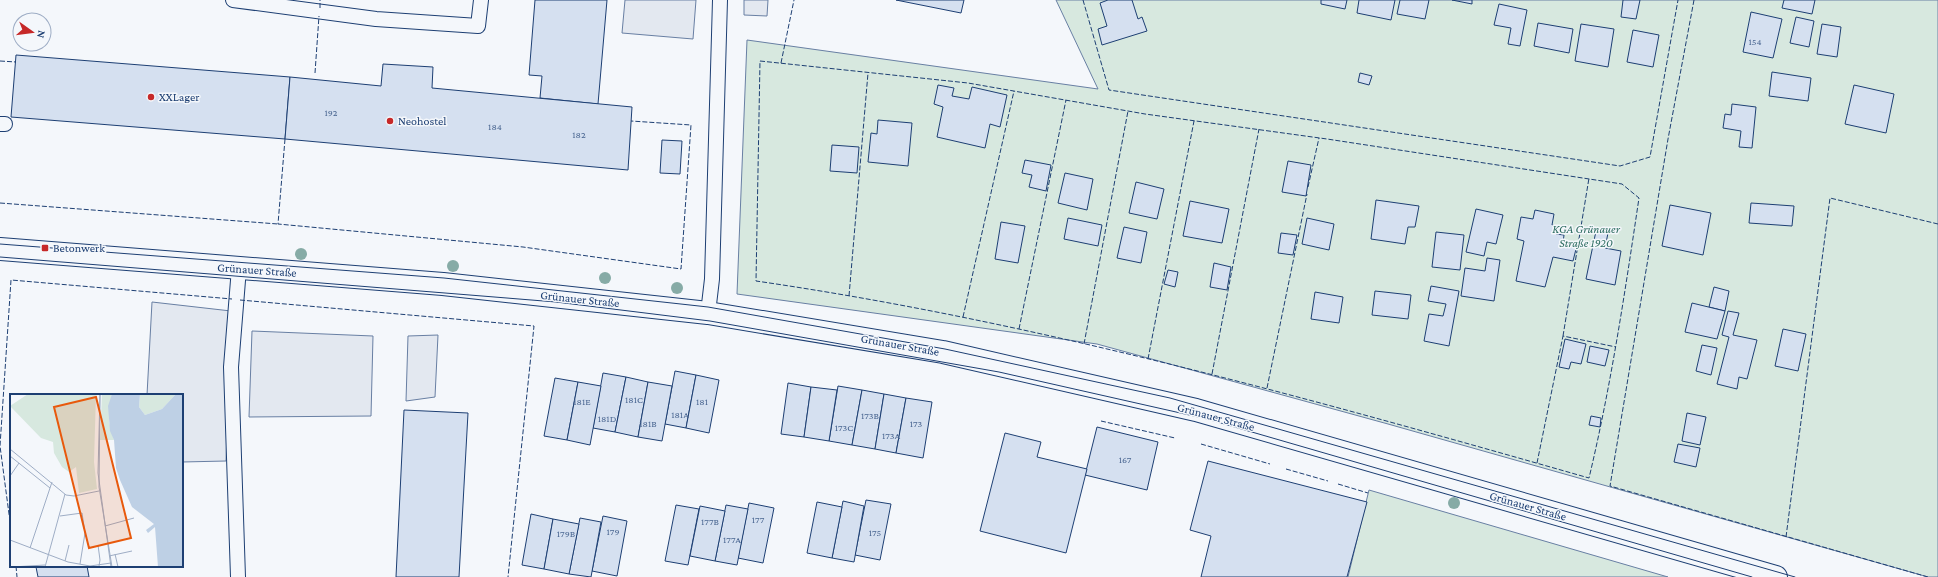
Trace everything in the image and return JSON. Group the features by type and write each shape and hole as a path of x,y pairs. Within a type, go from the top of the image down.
{"main road":[{"name":"Grünauer Straße","path":"0,249 443,284 708,313 944,352 1196,410 1776,577"}],"lane":[{"path":"233,0 376,20 478,26 481,0"},
{"path":"708,313 712,279 720,0"},
{"path":"238,577 231,367 239,268"}],"green space":[{"name":"KGA Grünauer Straße 1920","path":"1056,0 1938,0 1938,577 1928,577 1388,424 1097,344 737,294 747,40 1098,89"},
{"path":"1369,490 1668,577 1348,577"}],"shaded area":[{"path":"625,0 696,0 693,39 622,33"},
{"path":"744,0 768,0 767,16 744,15"},
{"path":"152,302 231,311 226,461 183,462 183,394 147,394"},
{"path":"252,331 373,336 371,416 249,417"},
{"path":"438,335 435,397 406,401 408,336"}],"building":[{"path":"535,0 607,0 598,104 540,98 542,76 529,75"},
{"path":"896,0 964,0 961,13"},
{"path":"1108,0 1132,0 1138,19 1142,17 1147,31 1102,45 1098,29 1107,26 1100,3"},
{"path":"1321,0 1347,0 1345,9 1321,4"},
{"path":"1359,0 1395,0 1391,20 1357,13"},
{"path":"1400,0 1429,0 1425,19 1397,14"},
{"path":"1452,0 1472,0 1472,4"},
{"path":"1623,0 1640,0 1636,19 1621,17"},
{"path":"1784,0 1815,0 1812,14 1782,8"},
{"path":"1499,4 1527,10 1520,46 1508,44 1511,28 1494,25"},
{"path":"1751,12 1782,19 1773,58 1743,52"},
{"path":"1796,17 1814,21 1809,47 1790,43"},
{"path":"1538,23 1573,29 1569,53 1534,46"},
{"path":"1581,24 1614,29 1608,67 1575,61"},
{"path":"1822,24 1841,27 1837,57 1817,54"},
{"path":"1633,30 1659,35 1653,67 1627,62"},
{"name":"XXLager","path":"16,55 290,77 285,139 11,117"},
{"path":"383,64 433,67 432,88 632,107 628,170 285,139 290,77 381,86"},
{"path":"1772,72 1811,78 1808,101 1769,96"},
{"path":"1360,73 1372,76 1369,85 1358,82"},
{"path":"938,85 954,88 952,96 969,99 972,87 1007,95 1000,127 990,124 985,148 937,137 943,107 934,104"},
{"path":"1854,85 1894,94 1886,133 1845,124"},
{"path":"1732,104 1756,107 1752,148 1739,147 1741,131 1723,128 1725,114 1731,115"},
{"path":"878,120 912,123 908,166 868,162 871,133 877,134"},
{"path":"662,140 682,141 680,174 660,173"},
{"path":"832,145 859,147 857,173 830,171"},
{"path":"1025,160 1051,165 1046,191 1029,187 1032,175 1022,173"},
{"path":"1288,161 1311,165 1306,196 1282,192"},
{"path":"1065,173 1093,179 1087,210 1058,203"},
{"path":"1136,182 1164,189 1157,219 1129,213"},
{"path":"1376,200 1419,206 1415,227 1408,227 1405,244 1371,239"},
{"path":"1190,201 1229,209 1222,243 1183,236"},
{"path":"1751,203 1794,206 1792,226 1749,223"},
{"path":"1670,205 1711,213 1703,255 1662,246"},
{"path":"1476,209 1503,215 1496,244 1487,242 1484,256 1466,252"},
{"path":"1535,210 1554,214 1552,225 1557,226 1556,234 1564,235 1563,243 1577,245 1573,261 1553,257 1545,287 1516,281 1524,241 1517,239 1521,217 1533,219"},
{"path":"1068,218 1102,225 1098,246 1064,239"},
{"path":"1307,218 1334,224 1329,250 1302,244"},
{"path":"1001,222 1025,226 1018,263 995,259"},
{"path":"1124,227 1147,232 1141,263 1117,258"},
{"path":"1596,231 1608,233 1605,248 1621,251 1615,285 1586,279"},
{"path":"1436,232 1464,235 1460,270 1432,267"},
{"path":"1281,233 1297,235 1293,255 1278,253"},
{"path":"1487,258 1500,260 1494,301 1461,296 1465,268 1485,271"},
{"path":"1214,263 1231,267 1227,290 1210,287"},
{"path":"1168,270 1178,272 1175,287 1164,284"},
{"path":"1431,286 1459,291 1449,346 1424,341 1429,314 1443,316 1446,304 1428,301"},
{"path":"1714,287 1729,291 1725,311 1709,307"},
{"path":"1375,291 1411,295 1408,319 1372,315"},
{"path":"1315,292 1343,297 1339,323 1311,319"},
{"path":"1692,303 1725,311 1717,339 1685,332"},
{"path":"1728,311 1739,313 1733,335 1757,340 1747,379 1739,377 1737,389 1717,384 1729,337 1722,335"},
{"path":"1783,329 1806,334 1798,371 1775,366"},
{"path":"1565,339 1586,344 1581,364 1571,362 1569,369 1559,367"},
{"path":"1702,345 1717,348 1711,375 1696,371"},
{"path":"1590,346 1609,350 1605,366 1587,362"},
{"path":"675,371 696,375 686,428 665,424"},
{"path":"603,373 626,377 615,432 593,428"},
{"path":"696,375 719,380 709,433 686,428"},
{"path":"626,377 648,382 638,437 615,432"},
{"path":"555,378 578,382 567,440 544,436"},
{"path":"578,382 601,386 590,445 567,440"},
{"path":"648,382 672,386 662,441 638,437"},
{"path":"788,383 811,387 804,437 781,434"},
{"path":"838,386 862,390 852,445 829,441"},
{"path":"811,387 837,390 829,441 804,437"},
{"path":"862,390 884,394 875,449 852,445"},
{"path":"884,394 906,398 896,453 875,449"},
{"path":"906,398 932,402 923,458 896,453"},
{"path":"404,410 468,413 459,577 396,577"},
{"path":"1687,413 1706,417 1700,445 1682,441"},
{"path":"1591,416 1601,418 1600,427 1589,425"},
{"path":"1097,427 1158,442 1147,490 1085,475"},
{"path":"1005,433 1041,442 1037,457 1087,469 1066,553 980,531"},
{"path":"1678,444 1700,448 1696,467 1674,462"},
{"path":"1208,461 1367,502 1347,577 1201,577 1211,536 1190,530"},
{"path":"866,500 891,504 880,560 855,555"},
{"path":"843,501 864,506 854,562 832,558"},
{"path":"817,502 842,507 832,558 807,553"},
{"path":"749,503 774,508 763,563 738,558"},
{"path":"676,505 699,509 688,565 665,561"},
{"path":"726,505 748,509 737,565 715,561"},
{"path":"700,506 725,511 715,561 690,556"},
{"path":"531,514 553,519 544,569 522,565"},
{"path":"603,516 627,521 617,576 592,571"},
{"path":"580,518 601,522 591,577 569,574"},
{"path":"553,519 579,524 569,574 544,569"},
{"path":"36,567 87,567 89,577 38,577"}],"tram line":[{"path":"0,244 444,278 708,307 945,349 1170,398 1795,577"},
{"path":"0,257 556,302 710,321 999,372 1207,419 1752,577"}],"fence":[{"path":"320,0 320,8"},
{"path":"781,63 794,0"},
{"path":"1083,0 1109,90 1620,166 1650,157 1678,0"},
{"path":"1694,0 1668,139 1610,486 1928,577"},
{"path":"315,73 319,16"},
{"path":"0,61 16,62"},
{"path":"760,61 968,83 1145,114 1327,139 1622,184 1639,198 1611,374 1589,478 1280,392 1072,341 967,318 862,298 756,281 760,61"},
{"path":"849,296 868,73"},
{"path":"963,317 1014,91"},
{"path":"1019,329 1066,100"},
{"path":"1084,344 1128,111"},
{"path":"285,139 278,224 523,247 681,269 691,125 631,121"},
{"path":"1148,359 1194,121"},
{"path":"1212,374 1259,129"},
{"path":"1308,187 1319,138"},
{"path":"1563,336 1589,178"},
{"path":"1267,388 1307,194"},
{"path":"1786,537 1830,198 1938,224"},
{"path":"0,203 278,224"},
{"path":"10,521 0,446 11,280 232,299"},
{"path":"240,300 534,326 508,577"},
{"path":"1537,463 1563,336 1616,347"},
{"path":"1101,421 1175,438"},
{"path":"1201,444 1270,464"},
{"path":"1286,469 1328,481"},
{"path":"1338,484 1368,493"},
{"path":"16,567 17,577"}],"place":[{"name":"XXLager","path":"151,97"},
{"name":"Neohostel","path":"390,121"},
{"name":"Betonwerk","path":"45,248"}]}
